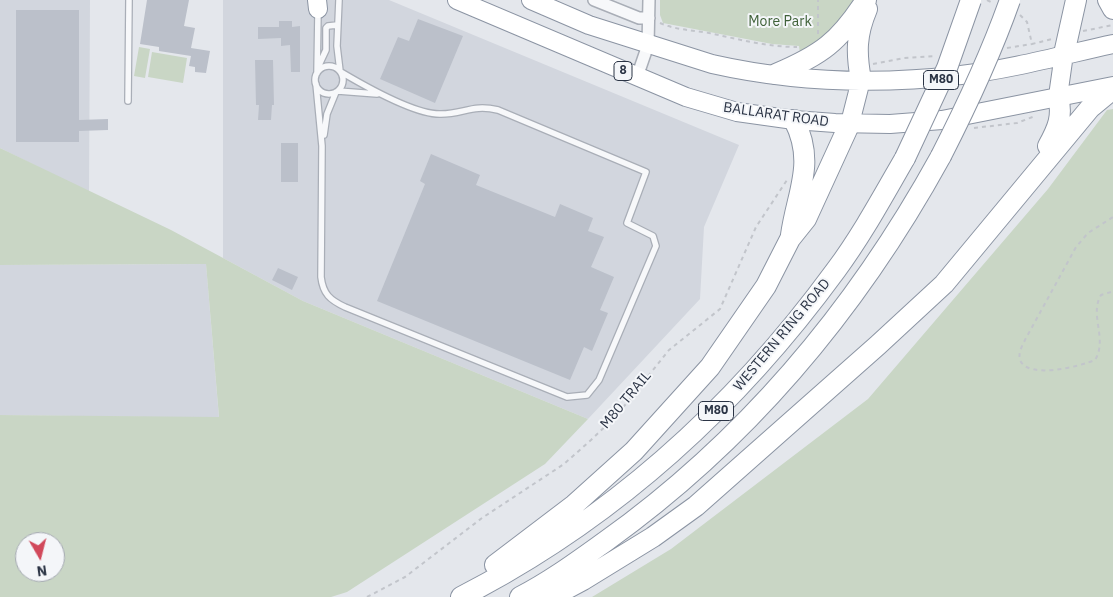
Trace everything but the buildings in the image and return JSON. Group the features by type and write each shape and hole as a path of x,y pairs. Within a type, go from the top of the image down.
{"highway":[{"name":"BALLARAT ROAD","path":"458,0 686,97 737,112 794,120 850,124 890,124 942,120 1058,96 1113,87"},
{"path":"531,0 589,25 648,45 712,64 776,74 861,80 961,75 1006,68 1113,44"},
{"path":"776,74 811,59 828,47 840,35 866,0"},
{"path":"447,597 498,563 574,504 634,450 710,367 766,286 790,239 806,219 850,124 861,80 858,61 858,30 871,0"},
{"name":"WESTERN RING ROAD","path":"461,597 544,549 594,516 648,474 737,390 836,270 905,158 947,68 971,0"},
{"path":"1028,181 1060,123 1061,109 1058,96 1064,54 1076,0"},
{"path":"1108,0 1113,8"},
{"name":"M80","path":"520,597 567,569 625,527 674,488 731,437 794,372 856,293 905,218 941,156 970,99 1008,6"},
{"path":"551,597 583,580 653,537 696,506 944,284 1090,108 1113,87"},
{"path":"790,239 794,213 805,170 803,140 794,120"}],"street":[{"path":"594,0 639,18 648,18"},
{"path":"637,77 648,45 649,0"}],"lane":[{"path":"128,101 129,0"},
{"path":"322,146 327,114 337,91 343,83 340,72 337,25 339,0"},
{"path":"317,75 327,67 384,95 430,114 447,113 472,107 498,110 646,172 627,223 653,236 656,246 599,380 586,395 567,397 333,302 326,295 321,277 322,146 316,84 319,3"},
{"path":"318,66 326,50 326,28 337,25"},
{"path":"316,84 325,93 337,91 384,95"}],"path":[{"path":"816,40 819,26 818,0"},
{"path":"987,0 1008,6 1022,16 1027,22 1032,44 1113,25"},
{"path":"648,18 673,29 706,33 774,47 804,48"},
{"name":"M80 TRAIL","path":"367,597 405,576 482,518 564,464 617,415 654,366 669,350 720,309 756,227 784,186 790,172"},
{"path":"1111,292 1101,295 1096,303 1101,346 1095,360 1082,365 1049,370 1031,370 1020,359 1024,340 1076,247 1088,233 1113,217"}],"shaded area":[{"path":"0,0 90,0 89,192 0,148"},
{"path":"223,0 389,0 739,145 704,227 700,299 588,419 303,301 223,258"},
{"path":"206,264 219,418 0,415 0,265"}],"green space":[{"name":"More Park","path":"660,0 854,0 832,30 800,54 799,46 772,44 663,23 660,15"},
{"path":"139,47 150,49 145,78 134,76"},
{"path":"152,52 187,58 183,83 148,77"},
{"path":"1113,109 1113,597 592,597 671,549 868,399 1048,189 1107,110"},
{"path":"0,148 171,230 303,301 588,419 545,464 347,592 331,597 0,597 0,415 219,417 206,264 0,265"}]}
